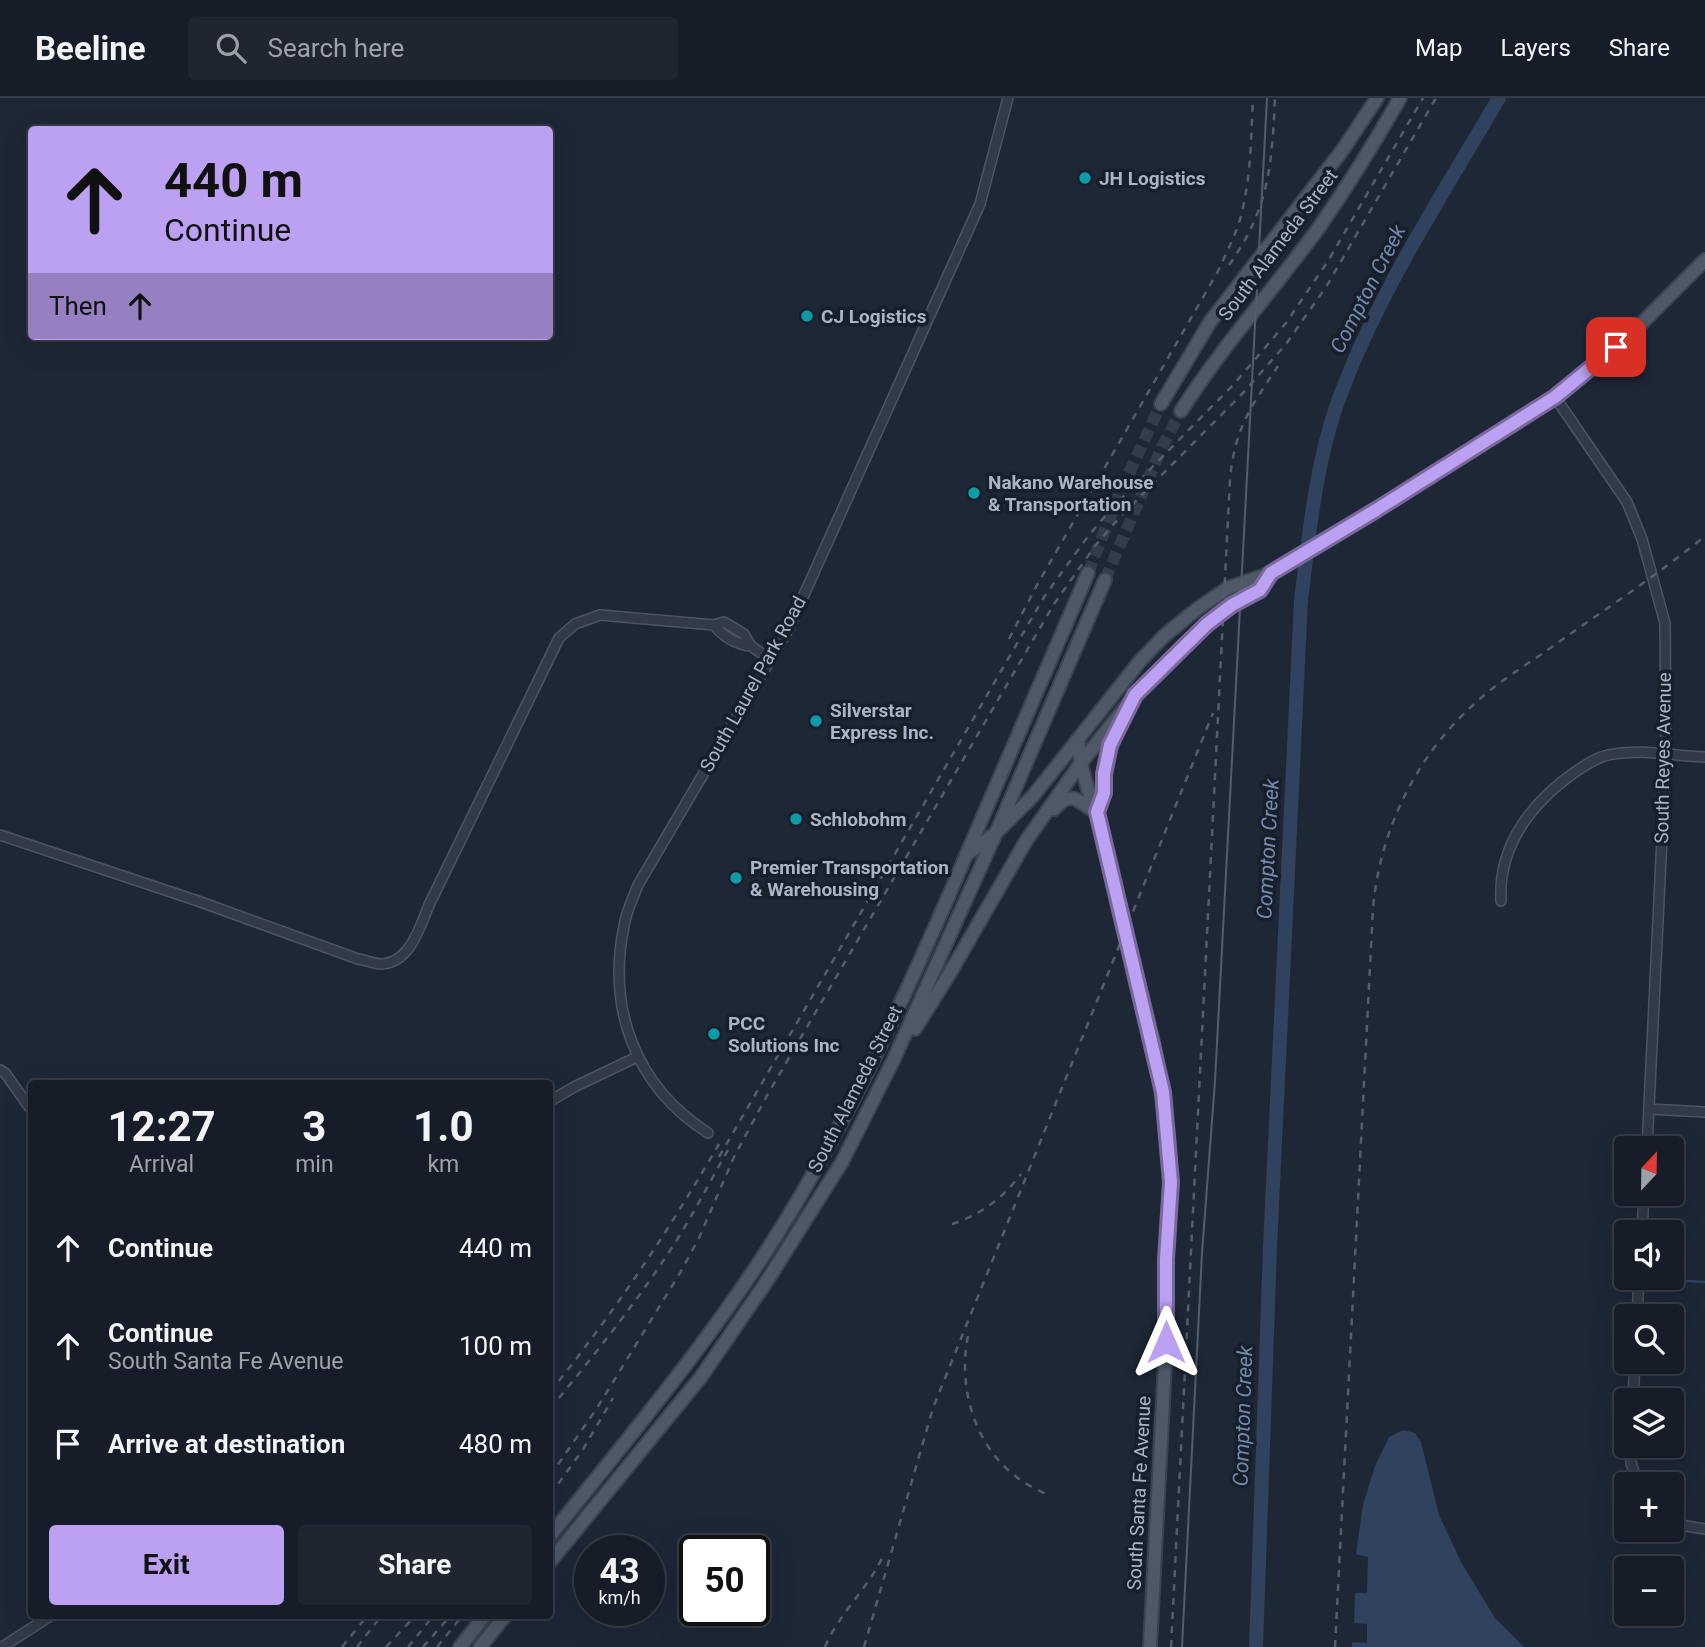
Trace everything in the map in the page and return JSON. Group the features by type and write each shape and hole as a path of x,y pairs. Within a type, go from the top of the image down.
{"main road":[{"name":"South Alameda Street","path":"1161,404 1210,322 1344,148 1377,98"},
{"name":"South Alameda Street","path":"1181,411 1225,347 1319,228 1362,166 1400,98"},
{"path":"966,855 996,833 1033,796 1140,661 1168,632 1228,589 1271,573 1555,397 1630,335 1705,260"},
{"name":"South Alameda Street","path":"553,1532 687,1366 751,1276 798,1200 879,1051 919,967 1088,573"},
{"path":"894,1061 950,973 1026,841 1080,764 1135,695 1183,646 1232,605 1260,590 1271,573"},
{"name":"South Alameda Street","path":"553,1558 701,1377 765,1284 842,1162 894,1061 1105,580"},
{"path":"1168,632 1183,646"},
{"path":"1026,841 1064,799 1076,798 1085,807 1097,812 1104,793 1104,774 1110,745 1135,695"},
{"name":"South Santa Fe Avenue","path":"1078,740 1080,764 1088,793 1097,812 1154,1046 1168,1134 1171,1182 1166,1259 1167,1326 1150,1647"},
{"path":"460,1647 482,1619"},
{"path":"480,1647 503,1619"}],"street":[{"name":"South Laurel Park Road","path":"708,1133 681,1113 658,1089 637,1057 620,1000 619,959 624,922 638,885 789,628 980,204 1008,98"},
{"name":"South Reyes Avenue","path":"1555,397 1627,502 1647,554 1665,623 1666,755 1648,1136"},
{"path":"0,835 198,901 358,959 380,964 396,960 413,944 429,905 559,638 575,624 600,615 714,625 734,641 751,646 771,660"},
{"path":"1501,901 1503,865 1514,838 1533,809 1558,783 1588,764 1609,755 1640,753 1705,757"},
{"path":"553,1099 637,1057"},
{"path":"0,1070 28,1105"},
{"path":"1649,1109 1705,1112"},
{"path":"1684,1525 1705,1529"},
{"path":"2,1647 46,1619"}],"water":[{"path":"1403,1430 1415,1433 1421,1442 1439,1515 1462,1564 1495,1618 1524,1647 1352,1647 1352,1642 1367,1643 1367,1624 1354,1623 1355,1593 1367,1593 1368,1557 1356,1554 1363,1505 1375,1466 1389,1437"}],"waterway":[{"name":"Compton Creek","path":"1256,1647 1270,1247 1301,600 1314,503 1329,430 1352,366 1410,249 1499,98"},
{"path":"1684,1281 1705,1282"}],"tunnel":[{"path":"1088,573 1118,497 1161,404"},
{"path":"1105,580 1162,447 1181,411"}],"tram line":[{"path":"1182,1647 1267,98"}],"railway":[{"path":"1009,639 1229,248 1239,223 1246,192 1253,98"},
{"path":"1229,265 1253,225 1266,186 1275,98"},
{"path":"719,1157 1044,597 1111,509 1234,384 1286,323 1328,261 1423,98"},
{"path":"553,1472 597,1408 680,1273 699,1238 734,1157 769,1092 1054,604 1095,546 1120,517 1243,393 1286,344 1326,287 1436,98"},
{"path":"1171,1647 1230,479 1232,461 1245,419 1278,366"},
{"path":"1335,1647 1373,908 1383,851 1392,824 1417,772 1452,726 1472,706 1705,536"},
{"path":"864,1647 933,1408 1213,713"},
{"path":"553,1388 639,1272 719,1144"},
{"path":"553,1405 650,1280 680,1235 728,1150"},
{"path":"952,1224 973,1216 991,1204 1021,1174"},
{"path":"968,1336 965,1355 967,1393 979,1429 999,1461 1026,1484 1050,1496"},
{"path":"553,1491 582,1451 613,1398"},
{"path":"825,1647 883,1556"},
{"path":"342,1647 365,1619"},
{"path":"357,1647 379,1619"},
{"path":"386,1647 412,1619"},
{"path":"408,1647 431,1619"},
{"path":"423,1647 448,1619"},
{"path":"437,1647 460,1619"}],"place":[{"name":"JH Logistics","path":"1085,178"},
{"name":"CJ Logistics","path":"807,316"},
{"name":"Nakano Warehouse & Transportation","path":"974,493"},
{"name":"Silverstar Express Inc.","path":"816,721"},
{"name":"Schlobohm","path":"796,819"},
{"name":"Premier Transportation & Warehousing","path":"736,878"},
{"name":"PCC Solutions Inc","path":"714,1034"}],"route":[{"path":"1166,1342 1166,1259 1171,1182 1163,1092 1097,812 1104,793 1106,759 1114,736 1135,695 1207,624 1232,605 1260,590 1271,573 1555,397 1616,347"}]}
